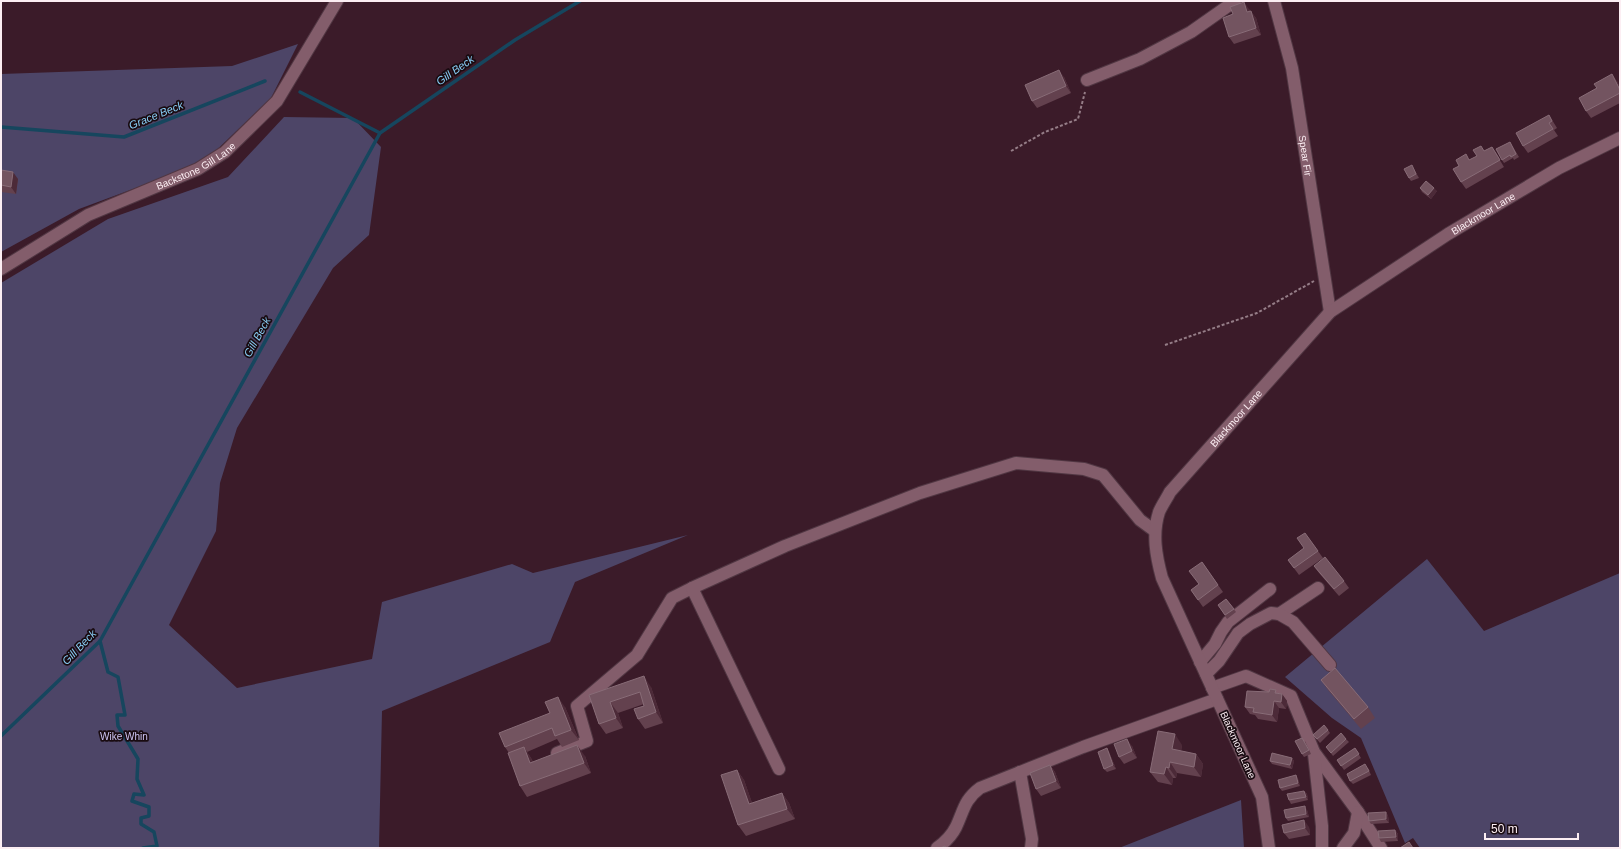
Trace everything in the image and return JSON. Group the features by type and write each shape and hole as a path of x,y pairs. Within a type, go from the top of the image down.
{"street":[{"name":"Backstone Gill Lane","path":"1,269 88,215 198,169 225,152 276,102 337,1"},
{"path":"1087,80 1140,59 1191,32 1235,1"},
{"name":"Spear Fir","path":"1274,1 1292,68 1330,312"},
{"name":"Blackmoor Lane","path":"1269,848 1262,797 1162,578 1155,554 1155,531 1160,511 1170,492 1330,312 1448,234 1559,168 1620,138"},
{"path":"547,757 587,741 577,706 637,655 672,598 785,546 920,493 1016,463 1084,469 1103,475 1140,520 1155,531"},
{"path":"692,588 779,769"},
{"path":"1279,614 1318,588"},
{"path":"1200,662 1215,644 1228,622 1270,589"},
{"path":"1206,674 1219,661 1238,633 1250,624 1271,613 1279,614 1292,622 1330,665"},
{"path":"937,848 955,828 966,802 972,794 980,788 1214,693 1246,676 1291,696 1314,752 1358,812 1381,848"},
{"path":"1314,752 1322,826 1322,848"},
{"path":"1020,772 1032,839 1031,848"},
{"path":"1343,848 1354,833 1358,812"}],"path":[{"path":"1011,151 1045,132 1078,119 1087,80"},
{"path":"1165,345 1257,313 1324,275"}],"green space":[{"path":"298,44 271,98 203,163 79,209 1,252 1,74 232,66"},
{"name":"Wike Whin","path":"284,117 353,118 381,147 369,235 333,268 237,428 220,483 216,531 169,625 237,688 372,659 382,602 512,564 533,573 688,535 575,582 550,642 382,711 379,848 1,848 1,283 108,219 228,177"},
{"path":"1427,559 1484,631 1620,573 1620,848 1420,848 1413,838 1405,843 1361,738 1332,718 1285,677"},
{"path":"1241,800 1244,848 1119,848"}],"building":[{"path":"1244,2 1247,12 1251,11 1256,28 1229,37 1223,18 1233,14 1230,7"},
{"path":"1059,70 1066,86 1032,101 1025,85"},
{"path":"1612,74 1620,93 1586,111 1579,98 1597,88 1594,84"},
{"path":"1549,115 1552,121 1549,123 1553,129 1523,146 1516,133"},
{"path":"1510,142 1516,154 1511,157 1510,155 1502,160 1496,149"},
{"path":"1481,146 1484,151 1492,147 1500,160 1461,182 1453,169 1459,166 1456,160 1466,154 1469,160 1477,156 1473,150"},
{"path":"1412,165 1416,174 1409,178 1404,169"},
{"path":"1,170 13,172 11,187 1,185"},
{"path":"1426,181 1434,188 1428,195 1420,188"},
{"path":"1305,533 1318,551 1294,568 1288,560 1304,548 1297,538"},
{"path":"1325,557 1344,581 1334,589 1314,566"},
{"path":"1202,562 1218,585 1198,600 1191,590 1199,584 1189,571"},
{"path":"1226,599 1234,609 1225,615 1218,605"},
{"path":"1335,668 1368,707 1354,719 1321,680"},
{"path":"644,676 656,712 638,719 634,709 644,706 640,692 610,702 616,718 599,724 589,695"},
{"path":"1270,689 1276,690 1275,693 1282,694 1281,702 1274,701 1272,715 1253,712 1254,708 1245,707 1247,691 1269,692"},
{"path":"558,697 571,730 555,736 552,728 505,747 499,733 550,713 545,702"},
{"path":"1324,725 1328,730 1317,739 1313,735"},
{"path":"1158,731 1175,734 1172,749 1196,754 1194,767 1170,762 1169,768 1166,767 1164,774 1150,772"},
{"path":"1341,733 1346,739 1331,753 1326,747"},
{"path":"1302,738 1309,750 1302,754 1295,741"},
{"path":"1127,739 1132,751 1119,757 1114,744"},
{"path":"577,745 584,763 520,786 508,753 524,747 530,763"},
{"path":"1107,748 1113,765 1104,769 1098,752"},
{"path":"1355,748 1359,754 1341,766 1337,760"},
{"path":"1272,753 1292,758 1290,765 1270,761"},
{"path":"1365,764 1369,771 1350,781 1347,774"},
{"path":"1050,765 1056,781 1036,789 1030,773"},
{"path":"737,770 749,804 782,793 787,809 738,825 721,775"},
{"path":"1296,775 1298,783 1280,788 1278,780"},
{"path":"1304,791 1306,797 1289,800 1287,794"},
{"path":"1305,806 1306,814 1286,818 1284,810"},
{"path":"1386,812 1386,819 1369,821 1368,813"},
{"path":"1304,820 1305,828 1284,833 1282,825"},
{"path":"1395,830 1396,837 1379,838 1378,831"},
{"path":"1409,842 1413,848 1400,848"}],"waterway":[{"name":"Gill Beck","path":"1,736 100,641 380,133 515,40 580,1"},
{"name":"Grace Beck","path":"1,127 124,137 265,81"},
{"name":"Grace Beck","path":"300,92 380,133"},
{"path":"100,641 108,672 118,677 125,715 117,715 118,726 138,759 137,779 144,795 134,794 132,801 149,807 149,816 141,818 141,824 154,832 157,846 143,848"}]}
